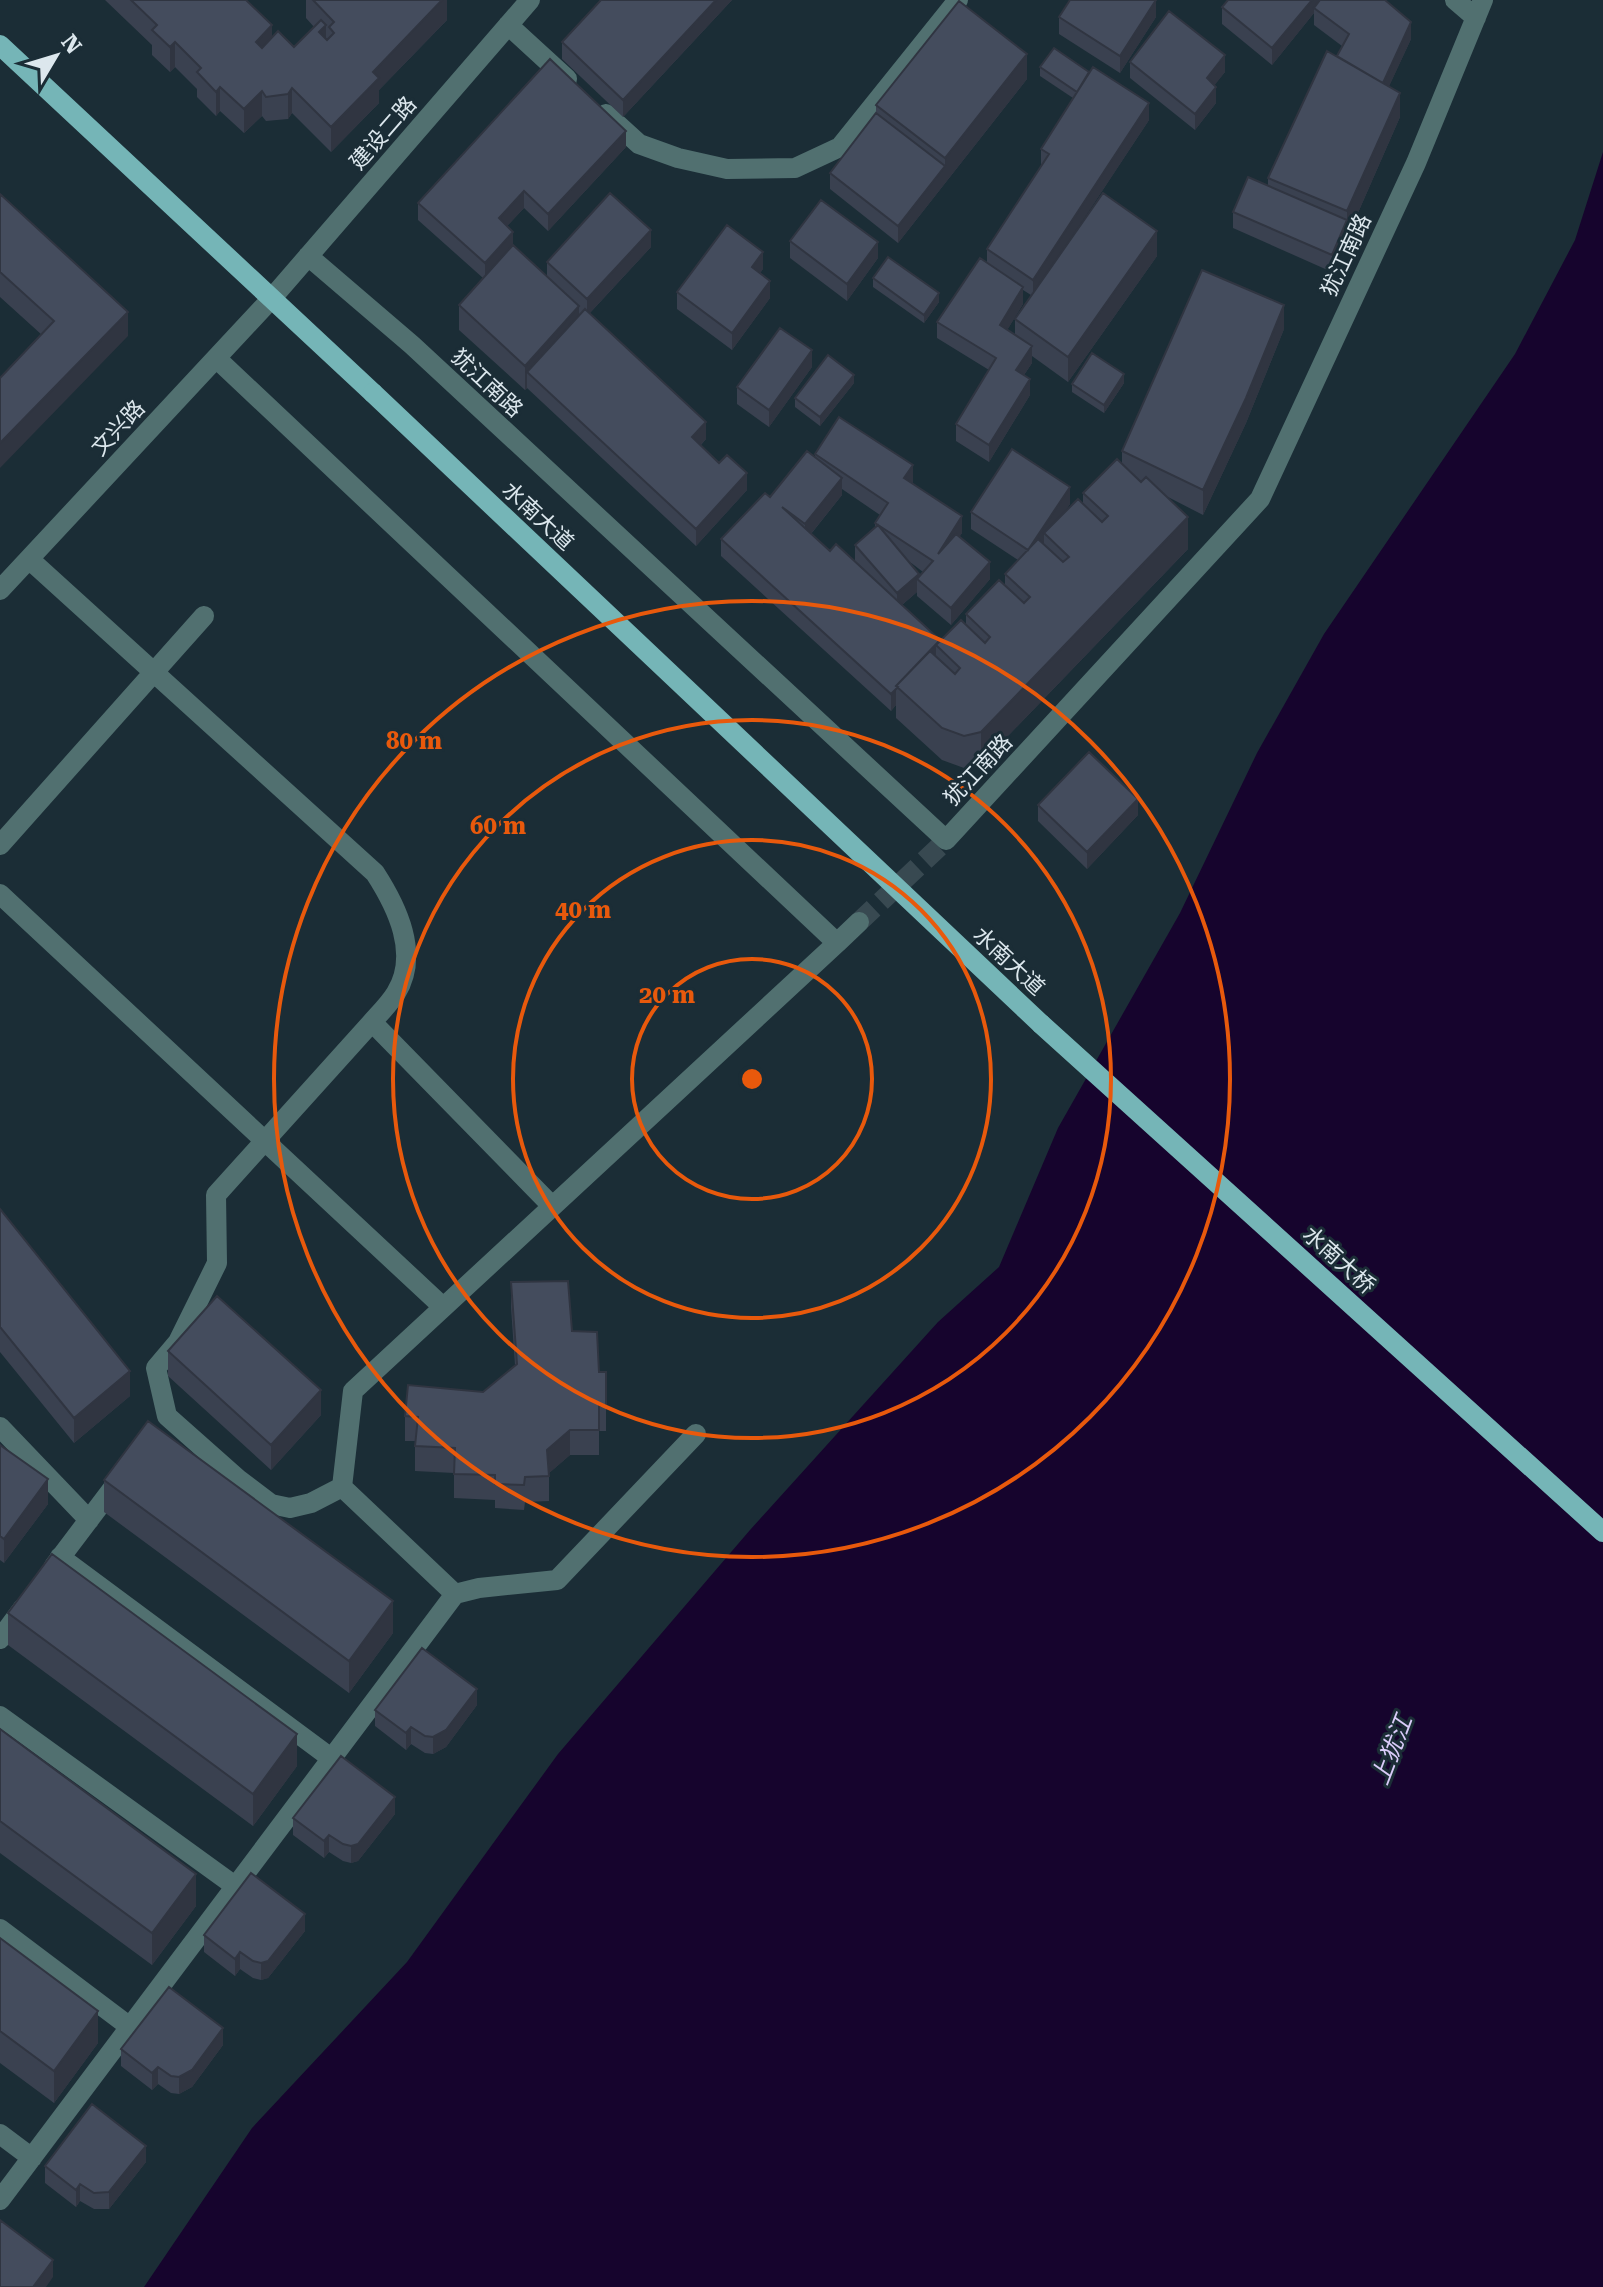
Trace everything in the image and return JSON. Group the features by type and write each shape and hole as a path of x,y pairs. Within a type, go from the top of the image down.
{"main road":[{"name":"水南大道","path":"0,45 1041,1024"},
{"name":"水南大桥","path":"1041,1024 1603,1532"}],"street":[{"name":"建设二路","path":"272,298 530,0"},
{"path":"508,25 639,144 678,158 727,169 795,168 840,147 958,0"},
{"path":"1455,0 1479,9"},
{"name":"犹江南路","path":"308,256 412,345 942,844 1260,499 1416,163 1479,9"},
{"name":"文兴路","path":"0,590 272,298"},
{"path":"216,358 837,943"},
{"path":"29,559 375,873 388,892 404,930 406,954 398,990 216,1195 217,1263 178,1342 156,1368 162,1421 271,1504 290,1508 311,1503 342,1487"},
{"path":"0,845 204,616"},
{"path":"0,894 443,1307"},
{"path":"342,1487 353,1391 859,922"},
{"path":"372,1022 552,1206"},
{"path":"0,1427 89,1520"},
{"path":"0,2200 455,1594 479,1588 557,1580 696,1434"},
{"path":"3,1630 132,1462"},
{"path":"342,1487 455,1594"},
{"path":"60,1557 331,1758"},
{"path":"0,1716 235,1886"},
{"path":"0,1929 130,2027"},
{"path":"0,2134 32,2158"}],"water":[{"name":"上犹江","path":"1603,152 1603,2287 144,2287 252,2128 407,1962 558,1754 750,1530 938,1322 999,1267 1058,1128 1180,913 1257,753 1324,634 1515,354 1575,240"}],"building":[{"path":"131,0 246,0 272,25 256,42 262,48 278,31 294,47 321,20 326,25 319,32 327,40 334,33 329,27 334,22 313,0 442,0 373,72 379,78 331,127 292,88 288,94 266,97 262,91 244,109 220,87 216,92 197,72 201,68 175,42 170,47 152,30 157,25"},
{"path":"601,0 716,0 623,100 562,42"},
{"path":"1070,0 1156,0 1120,56 1059,17"},
{"path":"1228,0 1312,0 1272,48 1222,7"},
{"path":"1320,0 1385,0 1411,22 1383,83 1337,56 1349,34 1314,8"},
{"path":"959,1 1027,54 945,158 876,105"},
{"path":"1169,11 1225,55 1207,78 1216,87 1195,114 1130,62"},
{"path":"1054,48 1089,72 1077,92 1040,67"},
{"path":"1327,51 1400,93 1347,211 1268,178"},
{"path":"550,59 626,131 548,214 524,191 499,218 513,232 485,263 418,203"},
{"path":"1093,67 1149,103 1033,280 987,249 1049,154 1041,149"},
{"path":"876,113 945,166 898,226 830,173"},
{"path":"1248,177 1347,220 1332,255 1233,212"},
{"path":"610,193 651,230 587,299 547,262"},
{"path":"1103,193 1157,231 1068,357 1015,319"},
{"path":"0,194 128,312 0,443 0,378 54,321 0,272"},
{"path":"821,200 878,242 847,284 790,241"},
{"path":"727,225 763,252 752,267 770,281 732,333 677,292"},
{"path":"513,245 579,306 525,366 459,305"},
{"path":"888,257 939,293 924,315 873,278"},
{"path":"980,258 1023,287 1000,325 1032,346 1016,370 1030,379 989,445 956,424 996,358 937,322"},
{"path":"1202,270 1284,305 1246,398 1203,490 1122,451"},
{"path":"585,309 706,422 692,437 719,463 727,455 747,473 696,529 527,372"},
{"path":"780,328 812,350 769,410 737,387"},
{"path":"1092,353 1124,374 1104,405 1072,384"},
{"path":"828,355 854,375 820,417 795,398"},
{"path":"839,417 913,465 904,478 962,516 938,554 956,534 990,562 951,608 917,579 933,561 875,523 888,503 815,454"},
{"path":"1012,449 1070,487 1028,550 971,512"},
{"path":"807,451 842,478 805,524 782,507 830,551 836,544 940,640 891,694 721,539 765,493 770,497"},
{"path":"1117,459 1141,482 1146,477 1188,517 981,732 964,736 942,728 896,686 930,651 955,674 960,668 936,645 961,620 985,643 990,637 966,614 999,580 1024,603 1030,597 1005,574 1038,539 1063,562 1069,557 1044,533 1078,499 1102,522 1108,516 1083,493"},
{"path":"878,525 919,574 897,593 855,545"},
{"path":"1089,752 1138,799 1087,852 1038,805"},
{"path":"0,1209 130,1371 74,1418 0,1327"},
{"path":"568,1281 572,1331 597,1332 599,1372 606,1372 606,1406 599,1406 599,1430 570,1430 547,1450 549,1476 525,1477 524,1485 495,1484 495,1475 454,1474 455,1448 415,1446 418,1417 405,1416 408,1385 483,1392 517,1364 511,1282"},
{"path":"217,1296 321,1390 271,1445 168,1351"},
{"path":"148,1421 393,1601 349,1661 104,1480"},
{"path":"0,1445 48,1479 4,1539 0,1536"},
{"path":"52,1554 297,1734 253,1794 8,1613"},
{"path":"422,1648 477,1689 446,1730 433,1737 425,1736 411,1727 406,1733 375,1710"},
{"path":"0,1729 196,1874 152,1933 0,1821"},
{"path":"341,1756 395,1797 358,1844 351,1846 329,1835 324,1841 293,1818"},
{"path":"251,1873 305,1914 268,1961 261,1963 240,1952 235,1959 204,1935"},
{"path":"0,1938 98,2011 54,2071 0,2031"},
{"path":"169,1987 223,2028 192,2070 179,2077 171,2076 158,2067 152,2073 121,2049"},
{"path":"92,2104 146,2146 109,2192 94,2193 80,2184 76,2190 45,2166"},
{"path":"0,2220 53,2260 33,2287 0,2287"}],"tunnel":[{"path":"859,922 939,847"}]}
